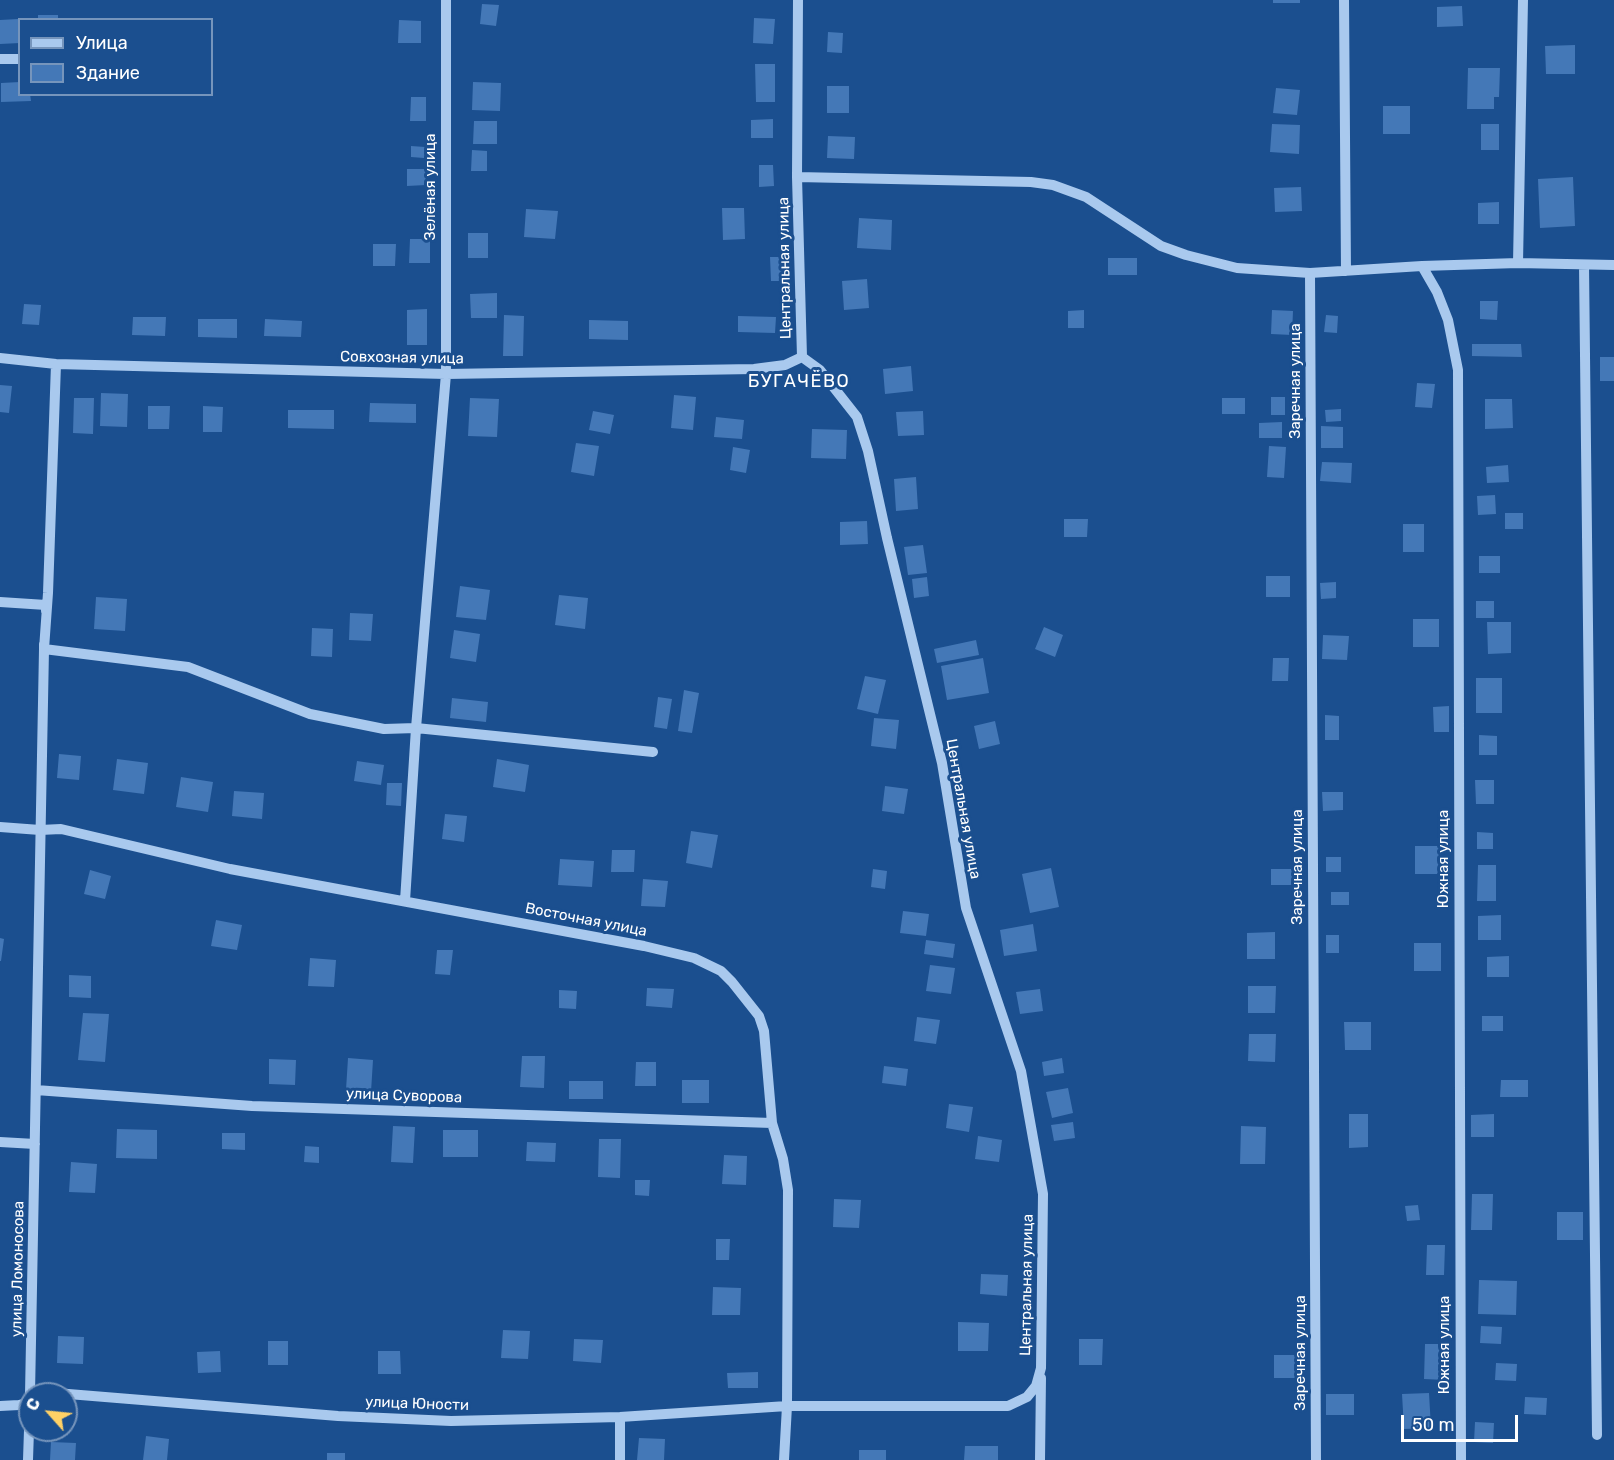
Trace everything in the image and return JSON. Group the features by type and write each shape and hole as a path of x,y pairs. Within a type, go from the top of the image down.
{"street":[{"name":"Зелёная улица","path":"405,901 416,728 446,374 446,0"},
{"name":"Центральная улица","path":"787,1406 1008,1406 1027,1397 1036,1386 1041,1368 1043,1194 1022,1071 966,908 942,763 868,451 857,417 820,370 802,357 798,177 798,0"},
{"path":"1344,0 1346,271"},
{"path":"1518,263 1523,0"},
{"path":"0,59 18,59"},
{"path":"798,177 1031,182 1053,185 1086,197 1161,246 1237,268 1310,273 1518,263 1614,265"},
{"path":"1584,265 1597,1435"},
{"name":"Южная улица","path":"1422,266 1437,292 1448,320 1458,370 1461,1460"},
{"name":"Заречная улица","path":"1310,273 1316,1460"},
{"name":"Совхозная улица","path":"0,358 56,364 446,374 754,369 785,365 802,357"},
{"name":"улица Ломоносова","path":"30,1382 44,649 56,364"},
{"path":"0,602 46,605"},
{"path":"44,649 188,667 310,714 384,729 416,728 653,752"},
{"name":"Восточная улица","path":"0,827 61,829 230,869 644,946 694,958 710,965 732,982 759,1016 764,1031 772,1123 783,1159 788,1190 787,1406 784,1460"},
{"name":"улица Суворова","path":"36,1090 252,1106 772,1123"},
{"path":"0,1142 35,1144"},
{"path":"1040,1460 1041,1368"},
{"name":"улица Юности","path":"78,1395 338,1416 451,1421 620,1417 787,1406"},
{"path":"0,1406 18,1405"},
{"path":"620,1417 620,1460"},
{"path":"28,1460 29,1442"}],"building":[{"path":"1273,0 1300,0 1300,3 1273,3"},
{"path":"482,4 499,5 496,26 480,24"},
{"path":"1462,6 1463,26 1437,27 1437,7"},
{"path":"38,15 58,15 58,18 38,18"},
{"path":"754,18 775,19 773,44 753,43"},
{"path":"18,19 18,43 0,44 0,20"},
{"path":"399,20 421,21 421,43 398,43"},
{"path":"828,32 843,33 842,53 827,52"},
{"path":"1575,45 1575,74 1546,74 1545,46"},
{"path":"755,64 775,64 775,102 756,102"},
{"path":"1468,68 1500,68 1499,97 1494,97 1494,109 1467,109"},
{"path":"18,82 18,96 30,96 31,101 1,102 1,83"},
{"path":"473,82 501,83 500,111 472,110"},
{"path":"827,86 849,86 849,113 827,113"},
{"path":"1276,88 1300,90 1297,115 1273,113"},
{"path":"411,97 426,97 426,121 410,121"},
{"path":"1383,106 1410,106 1410,134 1383,134"},
{"path":"773,119 773,138 751,138 751,120"},
{"path":"474,121 497,121 497,144 473,144"},
{"path":"1272,124 1300,125 1299,154 1270,152"},
{"path":"1481,124 1499,124 1499,150 1481,150"},
{"path":"828,136 855,137 854,159 827,158"},
{"path":"411,146 425,147 424,158 411,157"},
{"path":"472,150 487,151 487,171 471,171"},
{"path":"759,165 773,165 774,186 759,187"},
{"path":"407,169 426,169 426,185 407,186"},
{"path":"1573,177 1575,226 1540,228 1538,179"},
{"path":"1301,187 1302,211 1275,212 1274,188"},
{"path":"1499,202 1499,224 1478,224 1478,203"},
{"path":"722,208 744,208 745,239 723,240"},
{"path":"526,209 558,211 555,239 524,237"},
{"path":"859,218 892,220 891,250 857,248"},
{"path":"468,233 488,233 488,258 468,258"},
{"path":"410,239 430,239 430,263 409,263"},
{"path":"373,244 396,244 395,266 373,266"},
{"path":"770,257 782,257 783,281 771,281"},
{"path":"1108,258 1137,258 1137,275 1108,275"},
{"path":"867,279 869,308 844,310 842,281"},
{"path":"497,293 497,318 471,318 470,294"},
{"path":"1480,301 1498,301 1497,320 1480,319"},
{"path":"24,304 41,305 39,325 22,324"},
{"path":"427,309 427,345 407,345 407,310"},
{"path":"1084,310 1084,328 1068,328 1068,311"},
{"path":"1272,310 1293,311 1292,335 1271,334"},
{"path":"504,315 524,316 523,356 503,356"},
{"path":"1326,315 1338,316 1337,333 1324,332"},
{"path":"738,316 776,317 775,333 738,332"},
{"path":"133,317 166,317 165,336 132,335"},
{"path":"198,319 237,319 237,338 198,337"},
{"path":"265,319 302,321 301,337 264,336"},
{"path":"589,320 628,321 628,340 589,339"},
{"path":"1472,344 1521,344 1522,357 1472,356"},
{"path":"1600,357 1614,357 1614,381 1600,381"},
{"path":"911,366 913,391 885,394 883,369"},
{"path":"1417,383 1435,384 1432,408 1415,407"},
{"path":"0,385 12,386 9,413 0,412"},
{"path":"101,393 128,394 127,427 100,426"},
{"path":"674,395 696,397 693,430 671,428"},
{"path":"1271,397 1285,397 1285,415 1271,415"},
{"path":"74,398 94,398 93,434 73,433"},
{"path":"470,398 499,399 497,437 468,436"},
{"path":"1222,398 1245,398 1245,414 1222,414"},
{"path":"1485,399 1512,399 1513,428 1485,429"},
{"path":"370,403 416,404 416,423 369,422"},
{"path":"148,406 170,406 169,429 148,429"},
{"path":"203,406 223,407 222,432 203,432"},
{"path":"1341,409 1341,421 1326,422 1325,410"},
{"path":"288,410 334,410 334,429 288,428"},
{"path":"593,411 614,415 610,434 589,430"},
{"path":"923,411 924,435 898,436 896,412"},
{"path":"716,417 744,420 742,439 714,437"},
{"path":"1282,422 1282,438 1259,438 1259,423"},
{"path":"1321,426 1343,427 1343,448 1321,448"},
{"path":"812,429 847,430 846,459 811,458"},
{"path":"576,443 599,446 594,476 571,472"},
{"path":"1269,446 1286,447 1284,478 1267,477"},
{"path":"733,447 750,450 746,473 730,470"},
{"path":"1322,462 1352,463 1351,483 1320,481"},
{"path":"1508,465 1509,482 1487,483 1486,467"},
{"path":"916,477 918,509 896,511 894,479"},
{"path":"1495,495 1496,514 1478,515 1477,496"},
{"path":"1505,513 1523,513 1523,529 1505,529"},
{"path":"1064,519 1088,519 1087,537 1064,537"},
{"path":"867,521 868,544 840,545 840,522"},
{"path":"1403,524 1424,524 1424,552 1403,552"},
{"path":"923,545 927,573 908,575 904,547"},
{"path":"1479,556 1500,556 1500,573 1479,573"},
{"path":"1266,576 1290,576 1290,597 1266,597"},
{"path":"927,577 929,596 914,598 912,579"},
{"path":"1336,582 1336,598 1321,599 1320,583"},
{"path":"460,586 490,590 486,620 456,617"},
{"path":"559,595 588,598 585,629 555,625"},
{"path":"96,597 127,599 125,631 94,629"},
{"path":"1476,601 1494,601 1494,618 1476,618"},
{"path":"350,613 373,614 371,641 349,640"},
{"path":"1413,619 1439,619 1439,647 1413,647"},
{"path":"1487,622 1511,622 1511,653 1488,654"},
{"path":"1044,627 1063,635 1055,657 1035,649"},
{"path":"312,628 333,629 332,657 311,656"},
{"path":"454,630 480,634 476,662 450,658"},
{"path":"1323,635 1349,636 1347,660 1322,659"},
{"path":"976,640 979,655 937,663 934,649"},
{"path":"983,658 989,693 947,700 941,666"},
{"path":"1273,658 1289,658 1288,681 1272,681"},
{"path":"865,676 886,680 878,714 857,709"},
{"path":"1476,678 1502,678 1502,713 1476,713"},
{"path":"684,690 699,693 692,733 678,731"},
{"path":"658,697 672,699 667,729 654,727"},
{"path":"452,698 488,702 486,722 450,718"},
{"path":"1449,706 1449,732 1434,732 1433,707"},
{"path":"1325,715 1339,716 1339,740 1325,740"},
{"path":"874,718 899,720 896,749 871,746"},
{"path":"995,721 1000,744 979,749 974,726"},
{"path":"1479,735 1497,736 1497,755 1479,755"},
{"path":"59,754 81,756 79,780 57,778"},
{"path":"117,759 148,763 144,794 113,790"},
{"path":"497,759 529,765 525,792 493,787"},
{"path":"357,761 384,765 381,785 354,781"},
{"path":"181,777 213,782 208,812 176,807"},
{"path":"1475,780 1494,780 1494,804 1476,804"},
{"path":"387,783 402,783 401,806 386,805"},
{"path":"885,786 908,789 904,814 882,811"},
{"path":"234,791 264,793 262,819 232,816"},
{"path":"1322,792 1343,792 1343,810 1323,811"},
{"path":"445,814 467,816 464,842 442,839"},
{"path":"691,831 718,835 712,868 686,863"},
{"path":"1477,832 1493,833 1493,849 1477,849"},
{"path":"1415,846 1441,846 1442,874 1415,874"},
{"path":"612,850 635,850 634,872 611,872"},
{"path":"1326,857 1341,857 1341,872 1326,872"},
{"path":"560,859 594,861 592,887 558,885"},
{"path":"1478,865 1496,865 1496,901 1477,901"},
{"path":"1051,868 1059,907 1030,913 1022,874"},
{"path":"873,869 887,871 885,889 871,887"},
{"path":"1271,869 1292,869 1292,885 1271,885"},
{"path":"90,870 111,876 105,899 84,894"},
{"path":"643,879 668,881 665,907 641,906"},
{"path":"1331,892 1349,892 1349,905 1331,905"},
{"path":"903,911 929,914 926,936 900,933"},
{"path":"1501,915 1501,940 1478,940 1478,916"},
{"path":"216,920 242,925 237,950 211,946"},
{"path":"1033,924 1037,951 1004,956 1000,930"},
{"path":"1275,932 1275,959 1247,959 1247,933"},
{"path":"1326,935 1339,935 1339,953 1326,953"},
{"path":"0,938 4,939 1,961 0,961"},
{"path":"926,940 955,944 953,958 924,954"},
{"path":"1414,943 1441,943 1441,971 1414,971"},
{"path":"437,950 453,950 450,975 435,974"},
{"path":"1509,956 1509,977 1487,977 1487,957"},
{"path":"310,958 336,960 334,987 308,986"},
{"path":"930,965 955,968 951,994 926,991"},
{"path":"69,975 91,976 91,998 69,997"},
{"path":"1248,986 1276,986 1275,1013 1248,1013"},
{"path":"647,988 674,989 672,1008 646,1006"},
{"path":"1040,989 1043,1011 1020,1014 1016,992"},
{"path":"559,990 577,991 576,1009 559,1008"},
{"path":"83,1013 109,1014 105,1062 78,1060"},
{"path":"1482,1016 1503,1016 1503,1031 1482,1031"},
{"path":"917,1017 940,1020 936,1044 914,1041"},
{"path":"1344,1022 1371,1022 1371,1050 1345,1050"},
{"path":"1249,1034 1276,1034 1275,1062 1248,1061"},
{"path":"522,1056 545,1056 544,1088 520,1087"},
{"path":"348,1058 373,1060 371,1092 346,1090"},
{"path":"1062,1058 1064,1073 1044,1076 1042,1062"},
{"path":"269,1059 296,1060 295,1085 269,1084"},
{"path":"636,1062 656,1062 656,1086 635,1086"},
{"path":"884,1066 908,1069 906,1086 882,1083"},
{"path":"682,1080 709,1080 709,1103 682,1103"},
{"path":"1501,1080 1528,1080 1528,1097 1500,1097"},
{"path":"569,1081 603,1081 603,1099 569,1099"},
{"path":"1068,1088 1073,1113 1052,1118 1046,1092"},
{"path":"949,1104 973,1107 969,1132 946,1128"},
{"path":"1349,1114 1368,1114 1368,1147 1349,1148"},
{"path":"1494,1114 1494,1137 1471,1137 1471,1115"},
{"path":"1073,1122 1075,1138 1054,1141 1051,1125"},
{"path":"393,1126 415,1127 413,1163 391,1162"},
{"path":"1241,1126 1266,1127 1265,1164 1240,1164"},
{"path":"117,1129 157,1130 157,1159 116,1158"},
{"path":"443,1130 478,1130 478,1157 443,1157"},
{"path":"222,1133 245,1133 245,1150 222,1149"},
{"path":"978,1136 1002,1140 999,1162 975,1159"},
{"path":"599,1139 621,1139 620,1178 598,1177"},
{"path":"527,1142 556,1143 555,1162 526,1161"},
{"path":"305,1146 319,1147 319,1163 304,1162"},
{"path":"724,1155 747,1156 746,1185 722,1184"},
{"path":"71,1162 97,1164 95,1193 69,1192"},
{"path":"635,1180 650,1180 649,1196 635,1195"},
{"path":"1472,1194 1493,1194 1492,1230 1471,1230"},
{"path":"834,1199 861,1200 859,1228 833,1227"},
{"path":"1418,1205 1420,1220 1407,1221 1405,1206"},
{"path":"1557,1212 1583,1212 1583,1240 1557,1240"},
{"path":"716,1239 730,1239 729,1260 716,1260"},
{"path":"1427,1245 1445,1245 1444,1275 1426,1275"},
{"path":"981,1274 1008,1275 1007,1296 980,1294"},
{"path":"1479,1280 1517,1281 1516,1315 1478,1314"},
{"path":"713,1287 741,1288 740,1315 712,1315"},
{"path":"958,1322 989,1323 988,1351 958,1351"},
{"path":"1481,1326 1502,1327 1501,1344 1480,1343"},
{"path":"503,1330 530,1331 528,1359 501,1358"},
{"path":"58,1336 84,1337 83,1364 57,1363"},
{"path":"574,1339 603,1340 601,1363 573,1361"},
{"path":"1079,1339 1103,1339 1102,1365 1079,1365"},
{"path":"268,1341 288,1341 288,1365 268,1365"},
{"path":"1425,1344 1445,1344 1445,1380 1424,1379"},
{"path":"220,1351 221,1372 198,1373 197,1352"},
{"path":"378,1351 400,1351 401,1374 378,1374"},
{"path":"1274,1355 1296,1355 1296,1378 1274,1378"},
{"path":"1496,1363 1517,1364 1516,1381 1495,1380"},
{"path":"758,1372 758,1388 728,1388 727,1373"},
{"path":"1429,1393 1431,1428 1404,1429 1402,1394"},
{"path":"1326,1394 1354,1394 1354,1415 1326,1415"},
{"path":"1525,1397 1547,1398 1546,1415 1524,1414"},
{"path":"1475,1422 1494,1423 1493,1443 1474,1442"},
{"path":"146,1436 169,1439 167,1460 143,1460"},
{"path":"639,1438 665,1439 664,1460 637,1460"},
{"path":"51,1442 76,1443 75,1460 50,1460"},
{"path":"965,1446 998,1446 998,1460 964,1460"},
{"path":"859,1450 886,1450 886,1460 859,1460"},
{"path":"327,1453 345,1453 345,1460 327,1460"}],"district":[{"name":"БУГАЧЁВО","path":"799,382"}]}
